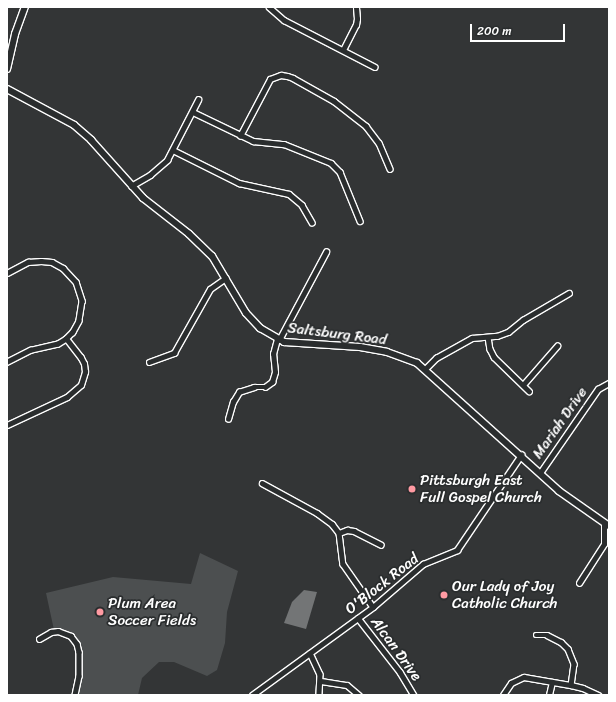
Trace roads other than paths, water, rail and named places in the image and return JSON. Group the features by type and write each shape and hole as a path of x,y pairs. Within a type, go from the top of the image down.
{"main road":[{"path":"7,69 15,34 25,7"},
{"name":"Saltsburg Road","path":"7,89 52,112 78,129 91,140 143,198 205,249 226,278 252,320 278,340 290,344 353,346 387,352 408,359 424,369 571,501 607,524"}],"street":[{"path":"269,7 284,20 375,67"},
{"path":"343,50 356,25 356,7"},
{"path":"240,136 270,79 282,75 287,76 334,101 366,126 380,143 390,169"},
{"path":"131,186 160,167 173,150 198,100"},
{"path":"193,112 240,136 258,142 284,144 331,163 340,172 360,221"},
{"path":"173,150 239,183 289,194 302,205 312,222"},
{"path":"228,419 233,402 239,392 254,387 265,387 272,382 275,372 273,354 278,340 326,252"},
{"path":"7,273 22,264 42,261 58,265 71,274 81,292 82,311 73,332 66,339 58,344 31,350 7,362"},
{"path":"149,362 174,353 210,289 226,278"},
{"path":"424,369 436,358 472,338 497,336 508,332 523,320 569,293"},
{"path":"488,336 490,349 494,357 529,391"},
{"path":"7,425 68,398 81,386 85,372 84,364 66,339"},
{"path":"523,384 556,346"},
{"name":"Mariah Drive","path":"540,473 600,387 609,383"},
{"name":"O'Block Road","path":"252,695 373,607 423,564 457,550 521,455"},
{"path":"262,484 323,516 339,533 343,564 373,607"},
{"path":"580,583 604,544 607,524"},
{"path":"339,533 351,530 381,545"},
{"name":"Alcan Drive","path":"358,618 400,672 414,695"},
{"path":"38,639 51,632 58,631 71,636 79,652 79,676 75,695"},
{"path":"536,635 547,635 561,642 568,649 574,664 571,685"},
{"path":"310,653 318,668 321,681 319,695"},
{"path":"503,695 508,686 520,678 571,685 598,695"},
{"path":"321,681 347,685 359,695"},
{"path":"549,695 552,682"}],"place":[{"name":"Pittsburgh East Full Gospel Church","path":"412,489"},
{"name":"Our Lady of Joy Catholic Church","path":"444,595"},
{"name":"Plum Area Soccer Fields","path":"100,612"}]}
